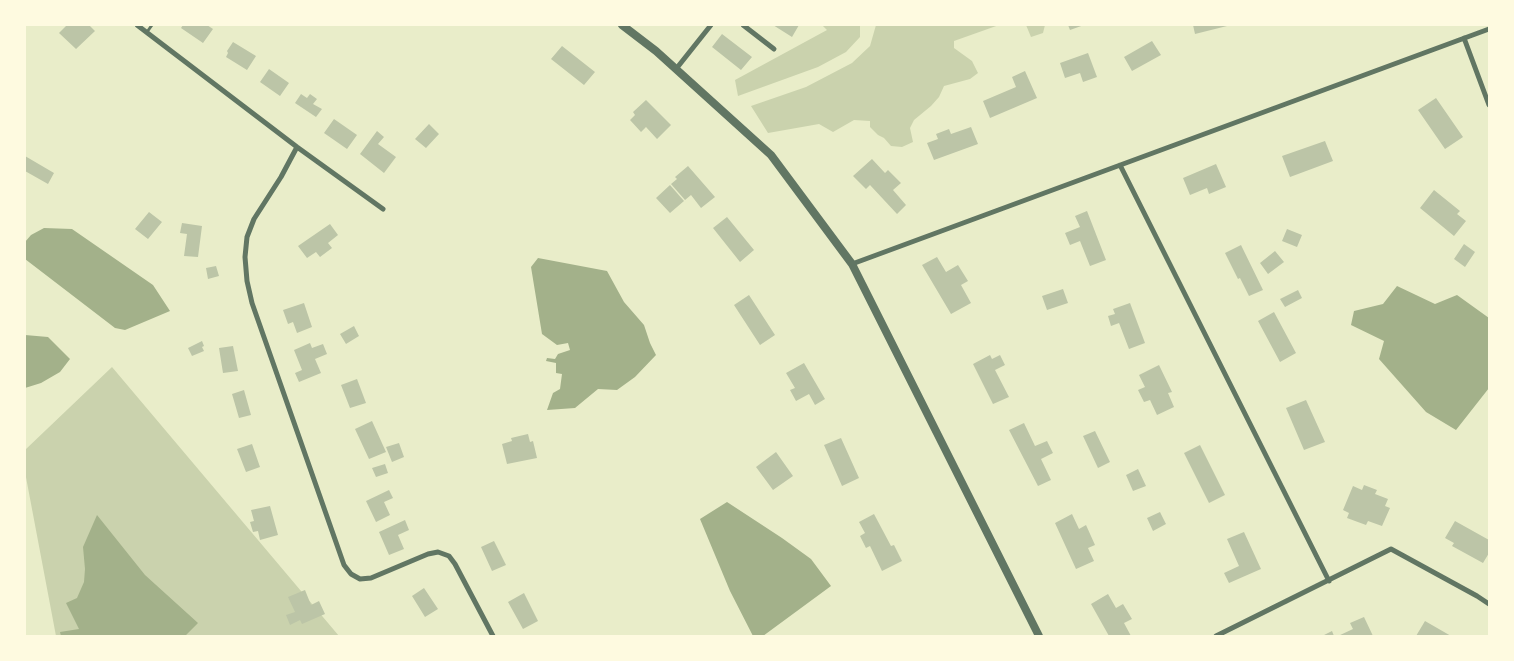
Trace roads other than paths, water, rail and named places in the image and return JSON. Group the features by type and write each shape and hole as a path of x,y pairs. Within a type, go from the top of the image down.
{"street":[{"path":"136,25 297,147 384,209"},
{"path":"622,25 656,51 771,155 852,264 1039,636"},
{"path":"676,69 711,25"},
{"path":"743,25 774,49"},
{"path":"852,264 1489,29"},
{"path":"1464,38 1489,105"},
{"path":"297,147 281,177 254,219 247,237 245,257 247,281 252,303 344,565 350,574 360,578 371,578 428,554 438,552 449,556 456,564 494,636"},
{"path":"1120,166 1329,581"},
{"path":"1216,636 1391,549 1489,604"}],"lane":[{"path":"147,32 152,25"}]}
